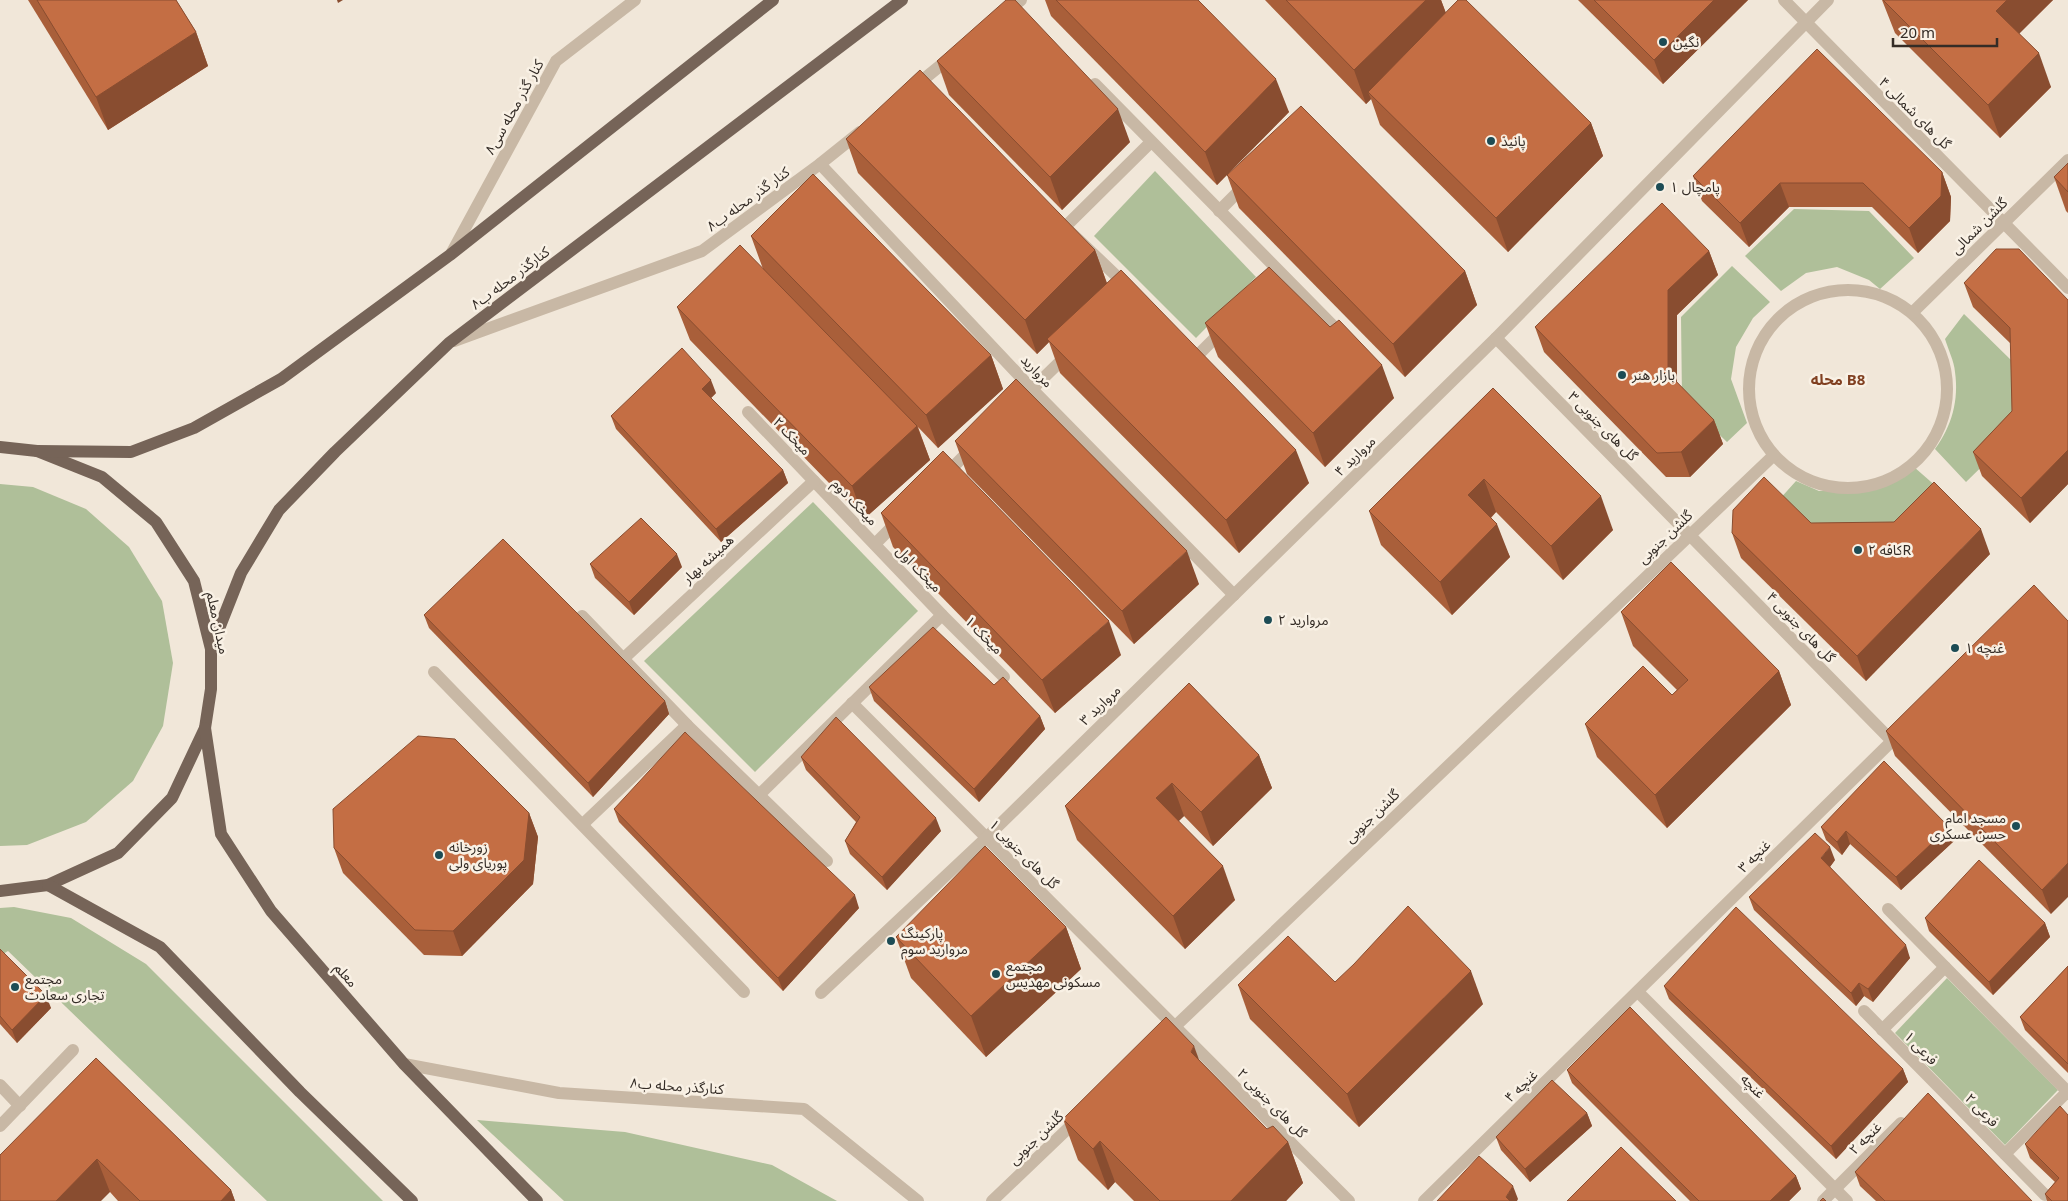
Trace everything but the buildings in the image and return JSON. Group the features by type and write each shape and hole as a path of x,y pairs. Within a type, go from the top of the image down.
{"main road":[{"path":"37,452 132,452 194,428 281,379 450,255 773,0"},
{"name":"کنارگذر محله ب۸","path":"211,649 240,573 279,510 335,452 449,343 902,0"},
{"name":"میدان معلم","path":"0,447 37,452 102,477 156,522 194,581 211,649 211,689 205,728 172,798 118,853 48,885 0,891"},
{"name":"معلم","path":"205,728 221,834 271,911 404,1064 537,1201"},
{"path":"48,885 160,947 300,1092 412,1201"}],"street":[{"name":"کنار گذر محله سی۸","path":"450,255 556,61 635,0"},
{"path":"998,19 1021,0"},
{"name":"گل های شمالی ۴","path":"1784,0 2068,288"},
{"name":"مروارید ۴","path":"1234,595 1496,338 1828,0"},
{"path":"905,95 959,51"},
{"path":"1095,84 1219,211 1277,277 1354,348"},
{"name":"کنار گذر محله ب۸","path":"449,343 702,251 820,164 867,126"},
{"path":"1131,294 1065,227 1151,142"},
{"name":"گلشن شمالی","path":"1912,313 2068,160"},
{"name":"مروارید","path":"820,164 1032,389 1234,595"},
{"path":"1219,211 1254,176"},
{"path":"1853,289 1885,297 1912,313 1934,339 1946,370 1947,403 1937,434 1917,461 1890,479 1858,488 1825,486 1795,473 1774,455 1755,423 1748,390 1753,358 1768,330 1791,307 1820,293 1853,289"},
{"path":"1183,343 1196,356 1231,322"},
{"name":"گل های جنوبی ۳","path":"1496,338 1689,534"},
{"path":"1019,402 1075,346"},
{"name":"میخک ۲","path":"748,412 814,481"},
{"path":"936,483 984,436"},
{"name":"گلشن جنوبی","path":"1153,1047 1774,455"},
{"name":"میخک دوم","path":"814,481 874,544"},
{"name":"همیشه بهار","path":"623,659 814,481"},
{"path":"874,544 909,510"},
{"name":"گل های جنوبی ۴","path":"1689,534 1892,741"},
{"name":"میخک اول","path":"874,544 942,615"},
{"name":"مروارید ۳","path":"821,993 986,837 1234,595"},
{"path":"759,795 942,615"},
{"name":"میخک ۱","path":"942,615 1004,677"},
{"path":"582,616 687,725 827,861"},
{"path":"434,672 744,992"},
{"name":"گل های جنوبی ۱","path":"852,703 1174,1027"},
{"path":"583,824 687,725"},
{"name":"غنچه ۳","path":"1638,992 1892,741"},
{"path":"1888,909 2068,1091 2005,1154"},
{"path":"1882,1030 1945,967"},
{"name":"غنچه","path":"1638,992 1847,1201"},
{"name":"غنچه ۴","path":"1424,1201 1638,992"},
{"name":"فرعی ۱","path":"1864,1011 1934,1090"},
{"name":"گل های جنوبی ۲","path":"1174,1027 1349,1201"},
{"path":"0,1126 73,1050"},
{"name":"کنارگذر محله ب۸","path":"404,1064 559,1093 804,1109 918,1201"},
{"path":"0,1085 20,1106"},
{"name":"فرعی ۲","path":"1934,1090 2005,1154 2045,1195"},
{"name":"گلشن جنوبی","path":"992,1201 1090,1107"},
{"name":"غنچه ۲","path":"1835,1189 1910,1114"},
{"path":"1823,1201 1835,1189"}],"green space":[{"path":"1155,171 1256,277 1196,338 1094,236"},
{"path":"1794,209 1869,211 1914,258 1880,289 1869,280 1837,267 1806,273 1781,291 1745,256"},
{"path":"1732,266 1770,302 1753,318 1736,347 1731,379 1747,423 1727,442 1682,399 1681,317"},
{"path":"1964,314 2012,361 2012,437 1966,482 1935,449 1950,422 1956,393 1954,368 1945,339"},
{"path":"1914,467 1946,495 1900,544 1825,546 1778,501 1796,481 1819,491 1853,491 1888,484"},
{"path":"0,484 33,487 86,509 129,547 162,601 173,663 163,726 133,781 86,822 27,845 0,846"},
{"path":"813,502 918,611 755,772 644,661"},
{"path":"14,907 71,918 146,964 383,1201 267,1201 8,951 0,956 0,908"},
{"path":"1947,978 2058,1090 2005,1145 1895,1033"},
{"path":"477,1120 625,1132 772,1165 837,1201 564,1201"}],"place":[{"name":"نگین","path":"1663,42"},
{"name":"پانیذ","path":"1491,141"},
{"name":"پامچال ۱","path":"1660,187"},
{"name":"بازار هنر","path":"1622,375"},
{"name":"کافه ۲R","path":"1858,550"},
{"name":"مروارید ۲","path":"1268,620"},
{"name":"غنچه ۱","path":"1955,648"},
{"name":"مسجد امام حسن عسکری","path":"2016,826"},
{"name":"زورخانه پوریای ولی","path":"439,855"},
{"name":"پارکینگ مروارید سوم","path":"891,941"},
{"name":"مجتمع مسکونی مهدیس","path":"996,974"},
{"name":"مجتمع تجاری سعادت","path":"15,987"}],"district":[{"name":"محله B8","path":"1838,380"}]}
